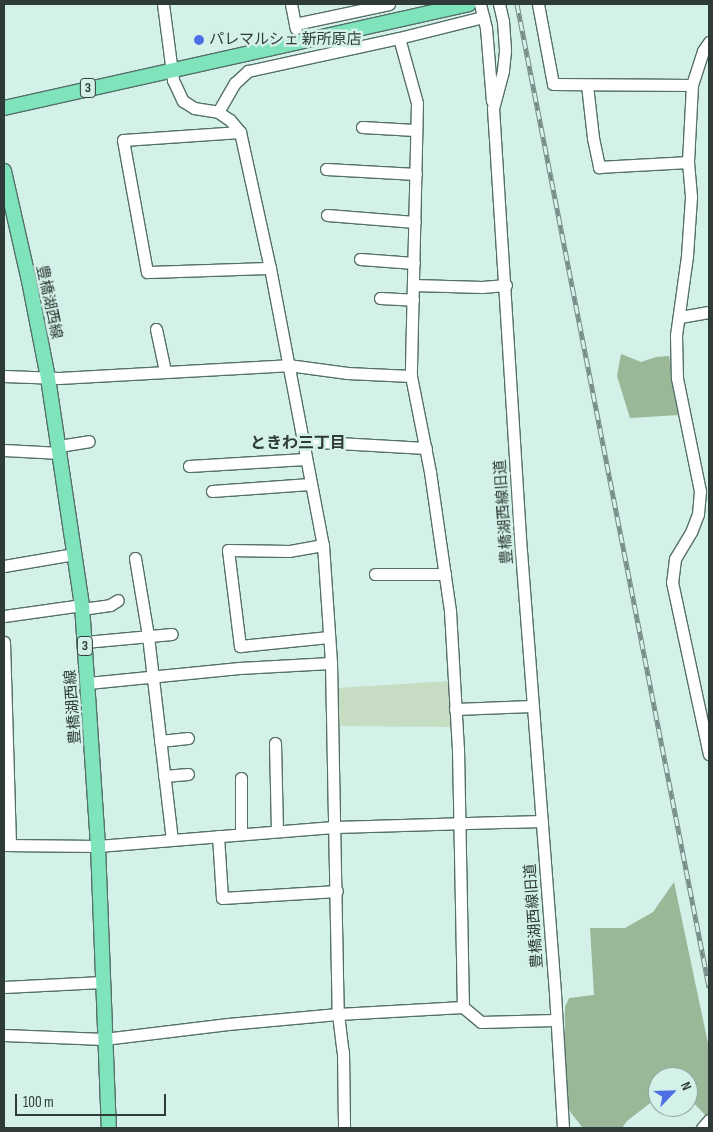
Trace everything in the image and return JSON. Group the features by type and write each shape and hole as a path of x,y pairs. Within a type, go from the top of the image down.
{"main road":[{"name":"3","path":"4,108 468,4"},
{"name":"豊橋湖西線","path":"4,171 7,194 48,378 82,607 98,846 104,1039 109,1128"}],"street":[{"path":"163,4 174,80 183,101 194,108 218,112 230,120 240,132 270,268 305,459 323,545 331,663 336,827 338,1014 343,1052 344,1128"},
{"path":"291,4 296,26 390,4"},
{"path":"480,4 493,108"},
{"name":"豊橋湖西線旧道","path":"499,4 505,51 503,71 493,108 532,706 542,821 563,1128"},
{"path":"538,4 553,84 583,84 587,86 692,85"},
{"path":"218,112 235,83 248,71 399,38 483,17"},
{"path":"399,38 417,103 411,376 426,448 445,574 455,709 460,825 463,1007"},
{"path":"709,42 703,51 692,85 688,162 691,197 687,256 676,335 677,378 704,512 675,559 672,582 709,754"},
{"path":"587,86 592,138 599,167 648,166 688,162"},
{"path":"362,127 416,130"},
{"path":"240,132 123,140 147,272 270,268"},
{"path":"326,169 416,174"},
{"path":"327,215 415,222"},
{"path":"360,259 414,263"},
{"path":"413,285 482,287 506,285"},
{"path":"380,298 413,300"},
{"path":"680,317 709,312"},
{"path":"156,329 164,370"},
{"path":"4,376 48,378 164,370 178,372 216,367 288,365 347,372 411,376"},
{"path":"4,450 59,449 89,441"},
{"path":"302,441 426,448"},
{"path":"189,466 305,459"},
{"path":"212,490 310,484"},
{"path":"323,545 289,551 228,550 240,646 329,637"},
{"path":"4,566 74,554"},
{"path":"136,558 153,675 172,839"},
{"path":"375,574 445,574"},
{"path":"4,616 110,605 118,600"},
{"path":"85,642 172,634"},
{"path":"4,642 7,845 98,846 336,827 460,825 542,821"},
{"path":"88,683 153,675 331,663"},
{"path":"455,709 532,706"},
{"path":"160,740 188,738"},
{"path":"275,743 278,831"},
{"path":"164,776 188,774"},
{"path":"241,778 241,834"},
{"path":"218,836 222,898 337,891"},
{"path":"4,987 102,982"},
{"path":"4,1035 104,1039 228,1024 338,1014 463,1007 482,1022 555,1020"},
{"path":"702,1128 709,1120"}],"green space":[{"path":"621,354 641,362 656,357 669,356 679,415 630,418 617,376"},
{"path":"451,681 454,727 338,726 337,688"},
{"path":"674,882 709,1048 709,1119 698,1107 698,1067 648,1067 648,1105 627,1121 622,1128 583,1128 564,1104 565,1007 569,998 594,995 590,928 625,928 653,912"}],"railway":[{"path":"517,4 709,987"}],"place":[{"name":"パレマルシェ 新所原店","path":"199,40"}],"district":[{"name":"ときわ三丁目","path":"298,444"}]}
